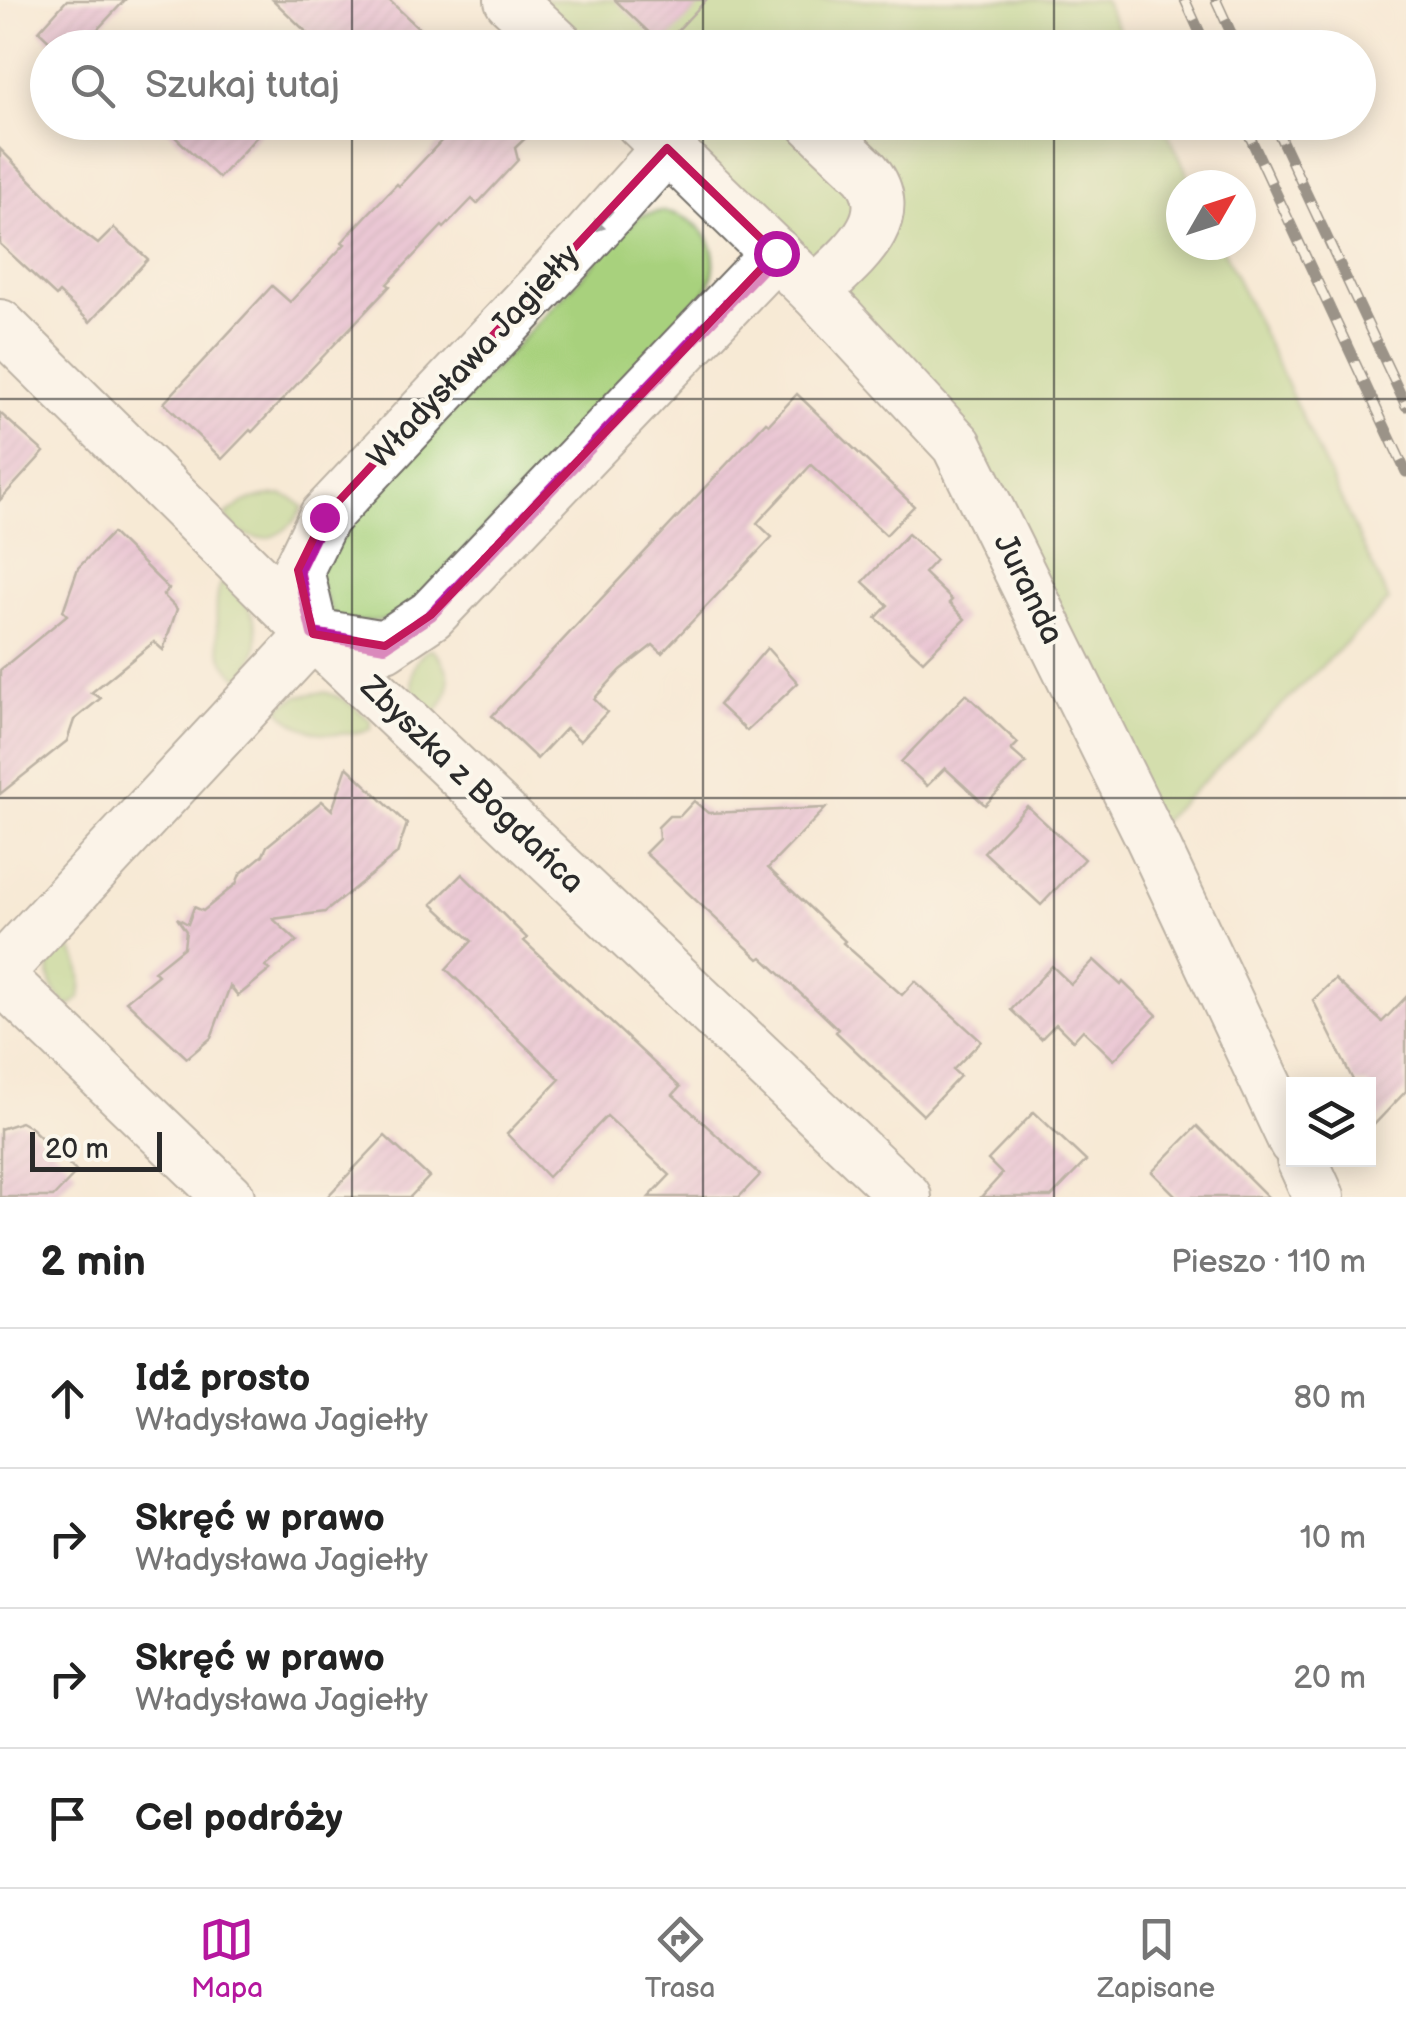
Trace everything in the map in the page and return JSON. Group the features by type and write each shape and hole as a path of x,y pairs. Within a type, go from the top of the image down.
{"street":[{"path":"510,0 542,30"},
{"name":"Władysława Jagiełły","path":"313,634 298,570 324,517 584,241 645,140"},
{"name":"Juranda","path":"661,140 815,292 957,445 1140,816 1286,1125"},
{"path":"815,292 872,232 876,222 876,191 866,174 831,140"},
{"path":"229,1197 0,974 313,634 385,646 431,615 776,253"},
{"name":"Zbyszka z Bogdańca","path":"0,325 313,634 906,1197"},
{"path":"1305,1167 1320,1197"}],"highlighted area":[{"path":"667,148 776,253 431,615 385,646 313,634 298,570 324,517"}],"green space":[{"path":"510,0 1104,0 1119,30 543,30"},
{"path":"657,140 1171,140 1186,170 1166,170 1166,260 1228,260 1389,601 1149,834 957,445"},
{"path":"662,211 690,221 708,240 714,265 705,293 400,619 336,624 315,570 320,552 639,216"},
{"path":"283,495 303,507 292,523 275,535 259,538 236,532 226,515 252,500"},
{"path":"222,582 245,603 256,626 255,652 241,679 226,664 219,645 217,609"},
{"path":"431,648 444,665 449,681 445,698 433,716 416,698 412,681 417,662"},
{"path":"324,692 355,708 371,721 371,729 323,733 300,726 281,711 280,707 298,696"},
{"path":"62,940 77,959 81,974 80,998 69,1007 55,992 49,975 52,958"}],"building":[{"path":"67,0 125,0 97,30 40,30"},
{"path":"273,0 389,0 421,30 304,30"},
{"path":"615,0 706,0 678,30 646,30"},
{"path":"178,140 254,140 219,178"},
{"path":"442,140 523,140 515,148 518,160 477,204 472,199 442,226 387,284 390,286 222,459 164,403 272,286 290,302 369,213"},
{"path":"0,149 98,244 114,228 148,259 90,322 0,244"},
{"path":"797,394 914,506 886,535 811,465 757,523 772,537 662,653 653,645 621,670 594,699 607,712 580,741 566,728 537,759 492,716 766,422 769,424"},
{"path":"0,413 44,452 0,500"},
{"path":"112,533 169,589 163,595 177,609 163,650 154,642 91,693 101,698 74,720 67,741 0,794 0,670 67,615 63,611 78,568"},
{"path":"908,534 936,560 924,573 965,619 923,661 876,618 888,605 863,582"},
{"path":"767,648 798,683 747,731 719,705"},
{"path":"966,694 1018,743 1011,750 1026,763 985,805 945,768 927,786 901,762"},
{"path":"347,767 407,824 397,854 325,912 273,919 297,941 238,996 230,986 211,1038 187,1058 126,1001 184,947 186,931 177,918 188,924 194,907 203,911 236,884 240,874 263,855 267,846 322,801 332,810"},
{"path":"694,801 708,813 826,808 768,868 902,995 915,981 981,1041 953,1070 960,1076 923,1115 762,957 759,959 645,853 659,839 658,827 669,816 680,816"},
{"path":"1027,806 1084,859 1041,905 984,852"},
{"path":"462,874 527,938 524,941 680,1087 673,1095 760,1175 739,1197 649,1197 670,1175 607,1116 548,1177 507,1134 560,1079 446,969 472,941 432,904"},
{"path":"1094,960 1157,1015 1114,1060 1083,1030 1073,1041 1056,1024 1041,1039 1011,1010 1052,966 1071,984"},
{"path":"1335,979 1382,1022 1406,997 1406,1091 1376,1123 1376,1077 1352,1077 1313,1000"},
{"path":"1034,1112 1086,1161 1051,1197 981,1197 1002,1174 988,1160"},
{"path":"21,1122 77,1172 53,1197 0,1197 0,1129"},
{"path":"1197,1126 1268,1197 1177,1197 1152,1172"},
{"path":"385,1136 429,1177 410,1197 327,1197"}],"railway":[{"path":"1185,0 1199,30"},
{"path":"1216,0 1230,30"},
{"path":"1251,140 1406,472"},
{"path":"1281,140 1406,406"}],"route":[{"path":"324,517 298,570 313,634 385,646 431,615 776,253"}]}
